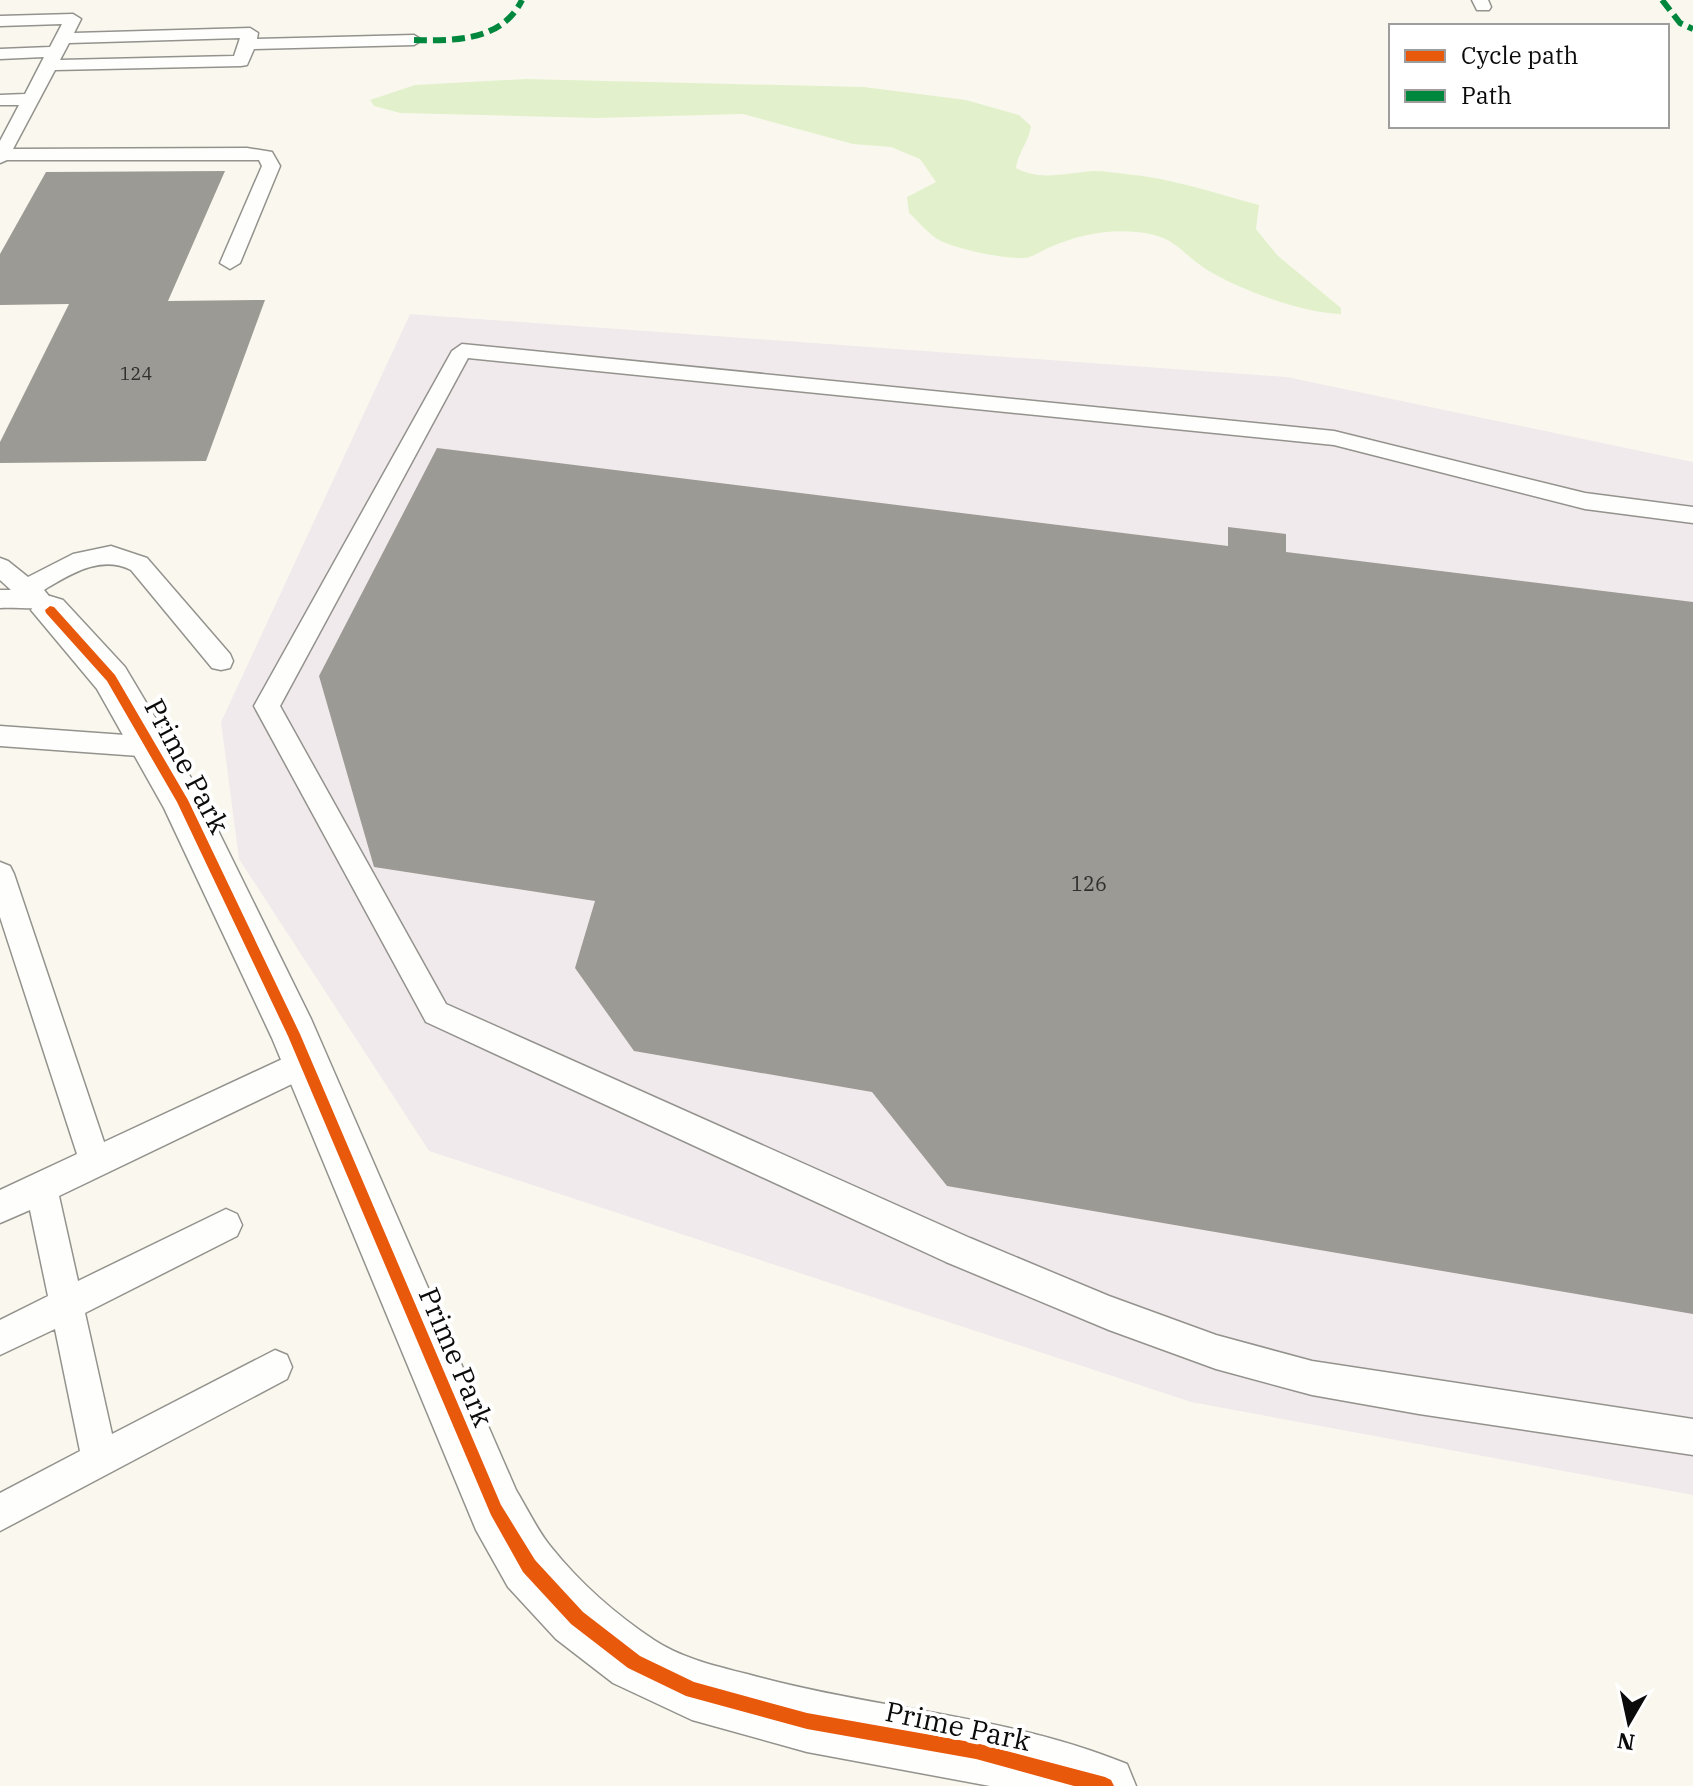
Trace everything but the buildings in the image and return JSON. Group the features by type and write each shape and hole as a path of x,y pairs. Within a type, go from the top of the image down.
{"street":[{"name":"Prime Park","path":"38,599 111,678 182,800 306,1062 496,1510 529,1566 577,1618 634,1662 692,1690 807,1721 976,1751 1105,1786"}],"lane":[{"path":"0,21 73,19 1,157 247,153 266,156 271,166 230,263"},
{"path":"0,54 57,52 250,33 241,61 57,52"},
{"path":"247,44 414,40"},
{"path":"0,100 32,99"},
{"path":"1693,515 1585,501 1334,438 462,351 267,706 436,1013 958,1250 1109,1313 1216,1352 1312,1378 1419,1397 1693,1437"},
{"path":"0,599 38,599 77,561 113,556 128,558 139,564 221,661"},
{"path":"0,567 38,599"},
{"path":"0,736 153,747"},
{"path":"0,874 95,1162"},
{"path":"0,1207 306,1062"},
{"path":"41,1188 100,1460"},
{"path":"0,1338 226,1225"},
{"path":"0,1513 275,1367"}],"shaded area":[{"path":"410,314 1287,377 1693,462 1693,1495 1191,1402 429,1151 239,859 221,722"}],"green space":[{"path":"526,79 864,87 966,100 1019,115 1031,126 1016,168 1026,172 1045,175 1099,171 1143,176 1193,186 1259,205 1256,229 1278,256 1341,308 1341,314 1309,310 1238,286 1209,271 1169,241 1150,234 1115,231 1083,236 1025,258 970,251 949,244 933,236 909,213 907,197 936,182 920,159 891,147 853,144 743,114 598,118 400,113 374,106 370,100 415,85"}],"marked path":[{"path":"414,40 461,39 492,31 515,14 522,0"},
{"path":"1662,0 1680,23 1693,29"}],"cycle path":[{"path":"50,610 111,678 182,800 294,1034 496,1510 529,1566 577,1618 634,1662 692,1690 807,1721 976,1751 1105,1786"}]}
